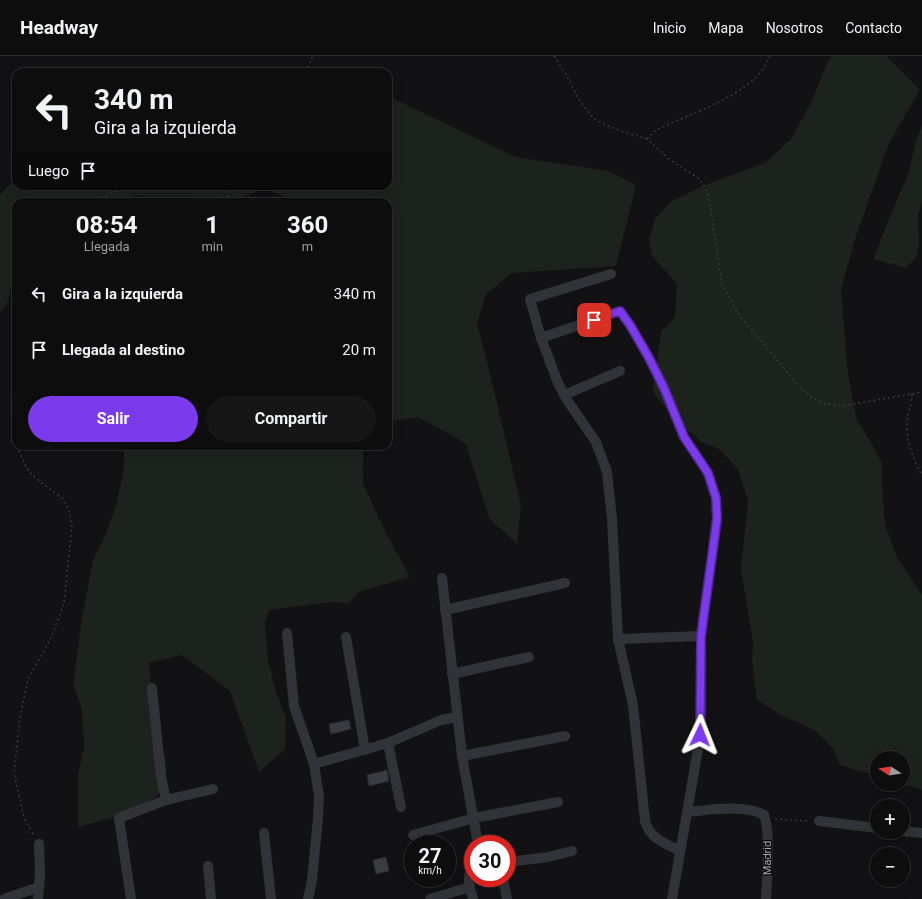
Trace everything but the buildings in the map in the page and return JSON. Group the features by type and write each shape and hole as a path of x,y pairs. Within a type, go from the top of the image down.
{"street":[{"path":"611,274 530,299 541,338 558,383 564,395 596,442 607,472 612,519 618,638 633,705 647,827 655,838 680,851"},
{"path":"541,338 620,311 648,356 664,388 684,437 708,473 716,498 717,519 701,636 701,726 698,757 672,899"},
{"path":"564,395 620,371"},
{"path":"442,578 462,756 477,835"},
{"path":"445,610 566,583"},
{"path":"288,633 294,706 314,764 319,796 312,880 308,899"},
{"path":"618,638 701,636"},
{"path":"346,637 364,750"},
{"path":"452,674 529,657"},
{"path":"152,688 161,776 166,800"},
{"path":"314,764 388,743 441,720 457,717"},
{"path":"462,756 566,736"},
{"path":"388,743 401,807"},
{"path":"131,899 119,818 166,800 213,788"},
{"path":"413,835 474,818 558,802"},
{"path":"688,812 722,809 743,810 759,812 764,815 765,818"},
{"name":"Madrid","path":"765,818 767,837 766,899"},
{"path":"819,821 870,827"},
{"path":"264,832 271,899"},
{"path":"910,832 922,833"},
{"path":"38,899 40,875 39,844"},
{"path":"516,861 548,857 572,851"},
{"path":"208,866 211,899"},
{"path":"430,899 470,887 473,899"},
{"path":"505,887 507,899"},
{"path":"4,899 39,888"}],"path":[{"path":"308,68 313,56"},
{"path":"554,56 578,98 593,118 618,130 647,139 670,160 698,178 706,189 709,198 722,284 737,312 798,385 811,397 822,403 842,406 922,392"},
{"path":"647,139 656,130 739,91 754,79 765,66 770,56"},
{"path":"101,198 120,190"},
{"path":"912,394 908,412 907,434 910,447 922,476"},
{"path":"19,450 26,467 33,476 62,498 69,510 72,525 64,604 50,640 28,679 20,718 14,772 24,818 39,844"},
{"path":"765,818 819,821"}],"shaded area":[{"path":"832,56 886,56 920,90 889,143 855,239 841,289 848,375 857,421 868,437 882,463 885,525 897,557 922,595 922,790 910,786 910,751 870,751 870,774 840,765 833,748 814,730 781,715 757,700 752,660 753,641 741,569 748,501 738,469 719,449 701,442 676,419 653,393 661,332 675,317 677,284 652,256 649,239 655,219 672,201 705,185 765,163 791,139 811,102 828,61"},
{"path":"392,98 515,157 608,171 636,185 616,266 512,273 486,294 477,324 521,505 517,544 489,518 466,444 417,417 392,421 392,198 286,198 269,190 392,190"},
{"path":"922,126 922,199 918,215 919,244 916,257 906,268 874,259 885,228 906,179"},
{"path":"12,183 12,190 260,190 243,197 137,196 124,198 12,198 12,282 7,305 0,312 0,195"},
{"path":"123,450 364,450 363,484 387,535 410,577 359,592 349,603 330,602 269,610 265,624 268,659 276,692 286,717 285,749 259,772 230,691 182,655 148,663 167,770 157,797 115,817 78,827 78,774 84,747 82,710 73,684 82,618 93,560 106,534 116,506 123,473"}],"route":[{"path":"594,320 620,311 648,356 664,388 684,437 704,465 712,481 716,498 717,519 701,636 700,735"}]}
